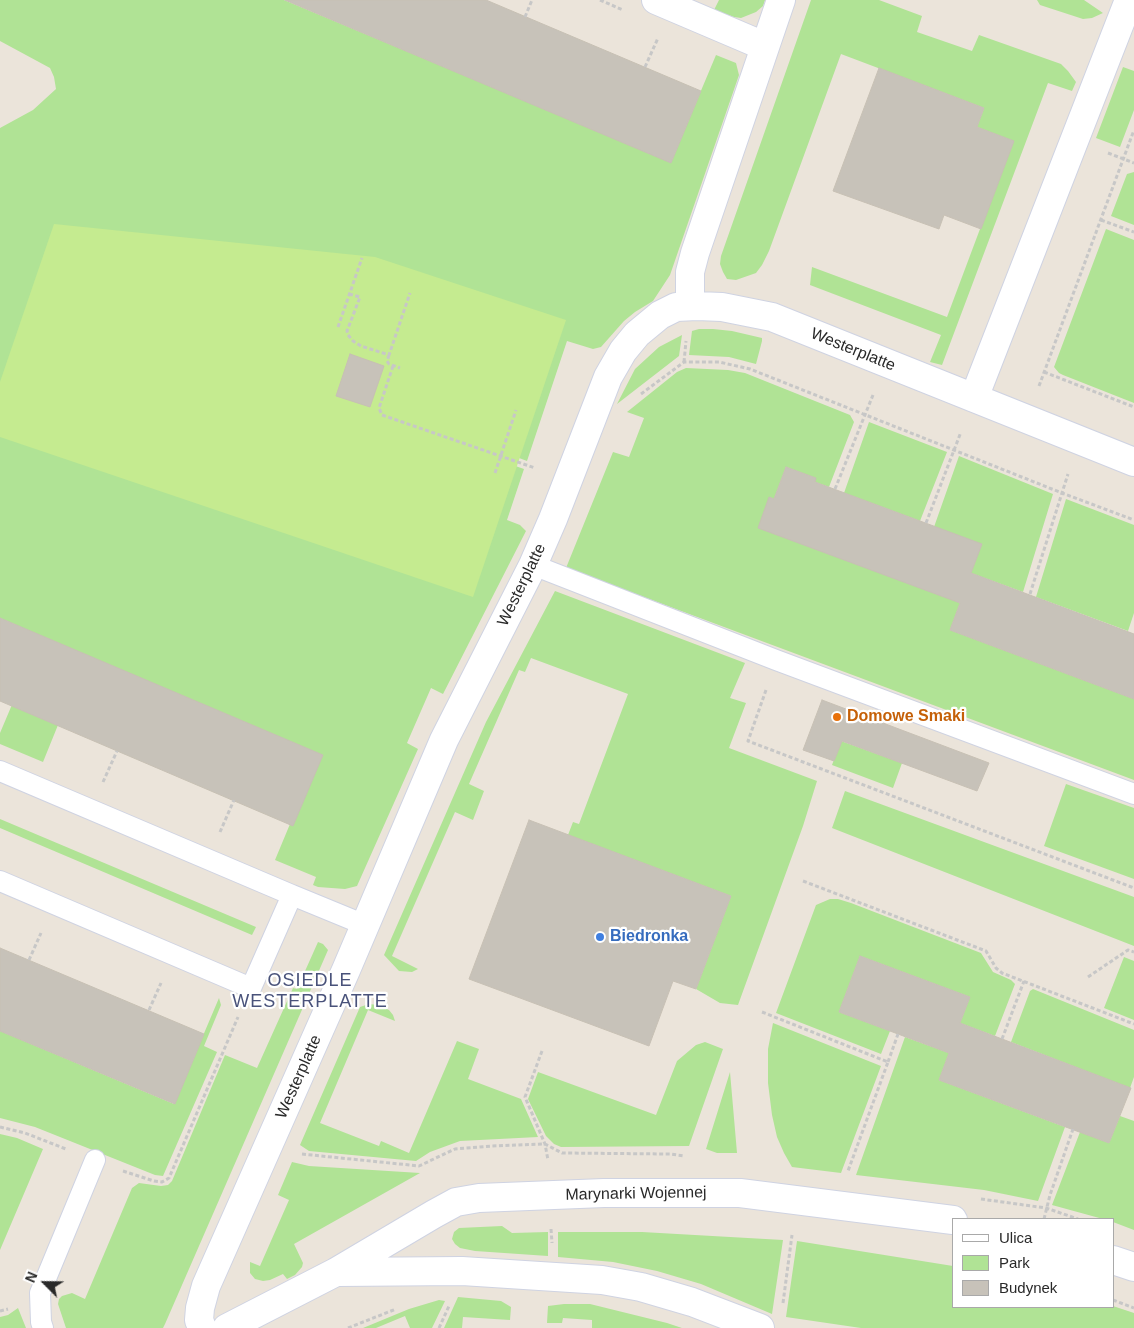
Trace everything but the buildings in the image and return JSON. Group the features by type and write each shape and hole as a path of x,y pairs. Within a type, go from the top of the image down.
{"street":[{"path":"656,0 764,46"},
{"path":"690,306 690,272 695,253 780,0"},
{"path":"974,398 1129,0"},
{"name":"Westerplatte","path":"202,1328 199,1320 200,1308 206,1286 444,740 533,565 608,377 623,351 637,334 660,315 676,307 722,307 772,317 1134,462"},
{"name":"Marynarki Wojennej","path":"227,1328 336,1272 456,1202 478,1198 604,1193 740,1193 952,1220"},
{"path":"1114,1260 1134,1267"},
{"name":"Marynarki Wojennej","path":"336,1272 462,1272 602,1280 641,1287 692,1302 760,1328"}],"lane":[{"path":"533,565 776,660 1134,794"},
{"path":"0,771 365,924"},
{"path":"0,881 251,988 292,895"},
{"path":"43,1328 40,1294 95,1160"}],"path":[{"path":"525,16 532,0"},
{"path":"1027,419 1134,130"},
{"path":"1101,220 1134,232"},
{"path":"338,327 362,258"},
{"path":"400,368 389,364 387,361 410,293"},
{"path":"349,294 360,297 347,331 348,335 352,341 361,346 389,356"},
{"path":"636,397 684,362 719,362 750,369 1134,520"},
{"path":"835,490 886,363"},
{"path":"393,366 379,408 382,414 568,481"},
{"path":"1044,372 1134,407"},
{"path":"926,523 974,398"},
{"path":"495,472 516,410"},
{"path":"1030,594 1079,440"},
{"path":"776,660 748,740 1134,888"},
{"path":"804,881 986,951 996,968 1002,973 1134,1024"},
{"path":"1088,977 1128,950 1134,952"},
{"path":"1002,1039 1024,981"},
{"path":"0,1127 25,1133 95,1160 154,1181 162,1182 169,1178 251,988"},
{"path":"762,1012 888,1062"},
{"path":"845,1179 898,1034"},
{"path":"1044,1218 1072,1129"},
{"path":"295,1153 308,1156 419,1166 455,1149 518,1145 545,1144 562,1153 670,1154 688,1156"},
{"path":"1114,1300 1134,1308"},
{"path":"439,1328 451,1302"}],"green space":[{"path":"0,0 284,0 671,162 716,55 736,63 739,75 670,275 653,301 624,321 601,347 593,349 567,341 527,461 506,453 0,412 0,128 33,110 56,89 50,68 0,41"},
{"path":"719,0 765,0 763,6 756,12 741,18 714,10"},
{"path":"811,0 879,0 922,16 917,32 972,51 979,35 1061,64 1076,82 1072,91 1048,83 942,365 930,362 941,335 810,285 812,267 947,317 1013,141 977,127 984,108 841,54 769,251 762,265 756,273 736,280 727,279 720,264 721,256"},
{"path":"1037,0 1084,0 1103,13 1092,18 1083,19 1040,5"},
{"path":"1123,67 1134,71 1134,110 1120,147 1096,138"},
{"path":"1134,172 1134,225 1111,216 1127,174"},
{"path":"54,224 375,257 566,320 473,597 0,437 0,382"},
{"path":"1106,229 1134,240 1134,403 1063,375 1054,367"},
{"path":"699,329 732,331 762,338 756,364 729,357 689,355 692,331"},
{"path":"682,335 679,356 617,404 635,369 659,347"},
{"path":"686,368 728,370 745,373 850,415 854,422 829,487 815,482 815,478 786,467 774,499 769,497 960,603 950,630 1134,699 1134,780 566,568 613,452 629,457 644,418 627,412 677,372"},
{"path":"869,422 947,452 920,521 844,493"},
{"path":"0,432 504,462 524,469 507,520 520,525 526,531 443,694 431,688 407,743 418,749 357,886 345,889 318,887 313,885 316,877 275,860 290,824 58,725 43,762 0,744 0,733 41,636 0,618"},
{"path":"959,456 1053,494 1023,592 971,573 934,527"},
{"path":"1066,499 1134,525 1134,613 1128,631 1036,597"},
{"path":"555,591 745,663 730,698 746,703 729,748 817,781 803,826 738,1005 720,1003 696,989 731,896 568,835 573,822 579,824 628,694 531,658 525,672 519,670 469,784 484,791 473,820 455,812 392,956 418,969 412,972 399,971 384,955 486,722"},
{"path":"841,741 902,763 893,788 832,765"},
{"path":"1066,784 1134,808 1134,879 1044,846"},
{"path":"845,791 1134,897 1134,946 832,828"},
{"path":"0,819 256,927 252,935 0,828"},
{"path":"830,899 851,903 981,953 993,972 1011,980 1015,984 995,1036 960,1023 970,997 860,956 839,1012 890,1031 881,1054 776,1013 816,905"},
{"path":"318,942 323,944 328,950 163,1328 66,1328 58,1304 59,1299 72,1293 85,1299 132,1188 139,1183 161,1186 168,1185 172,1181 225,1055 257,1068 293,988 297,989"},
{"path":"1124,957 1134,961 1134,1020 1104,1008"},
{"path":"1033,989 1134,1030 1134,1077 1130,1088 1011,1042 1030,991"},
{"path":"219,998 221,1005 204,1046 217,1052 163,1176 155,1175 35,1127 0,1118 0,1031 174,1104"},
{"path":"369,1004 378,1005 389,1010 395,1021 368,1010 320,1123 379,1146 381,1141 409,1153 457,1041 479,1049 468,1079 521,1099 538,1137 460,1141 430,1152 416,1161 309,1151 300,1145 360,1007"},
{"path":"773,1023 881,1066 841,1173 792,1167 784,1153 777,1137 768,1083 768,1049"},
{"path":"905,1037 949,1053 939,1080 1065,1127 1038,1201 984,1190 856,1175"},
{"path":"705,1042 723,1049 689,1146 561,1147 554,1144 546,1136 528,1099 538,1072 656,1115 677,1061 696,1045"},
{"path":"730,1072 737,1153 717,1153 706,1149"},
{"path":"1120,1116 1134,1121 1134,1230 1114,1222 1114,1218 1099,1218 1052,1205 1080,1132 1109,1143"},
{"path":"0,1134 17,1138 43,1149 0,1250"},
{"path":"292,1162 309,1166 420,1173 294,1244 303,1263 295,1275 287,1279 283,1274 270,1280 255,1279 250,1273 250,1262 260,1266 289,1200 278,1195"},
{"path":"502,1226 512,1233 548,1232 548,1256 475,1251 460,1248 452,1239 454,1232 459,1228"},
{"path":"558,1232 642,1232 783,1240 772,1314 701,1284 657,1271 613,1262 558,1257"},
{"path":"797,1241 952,1266 952,1308 1114,1308 1114,1306 1134,1313 1134,1328 861,1328 786,1317"},
{"path":"458,1297 501,1301 511,1307 510,1320 463,1317 462,1328 444,1328"},
{"path":"439,1300 445,1301 432,1328 410,1328 405,1316 376,1328 363,1328 409,1309"},
{"path":"590,1304 682,1328 592,1328 592,1320 563,1318 562,1323 547,1323 548,1306"},
{"path":"18,1308 26,1328 0,1328 0,1317 8,1315"}],"place":[{"name":"Domowe Smaki","path":"837,717"},
{"name":"Biedronka","path":"600,937"}],"district":[{"name":"OSIEDLE WESTERPLATTE","path":"310,991"}]}
